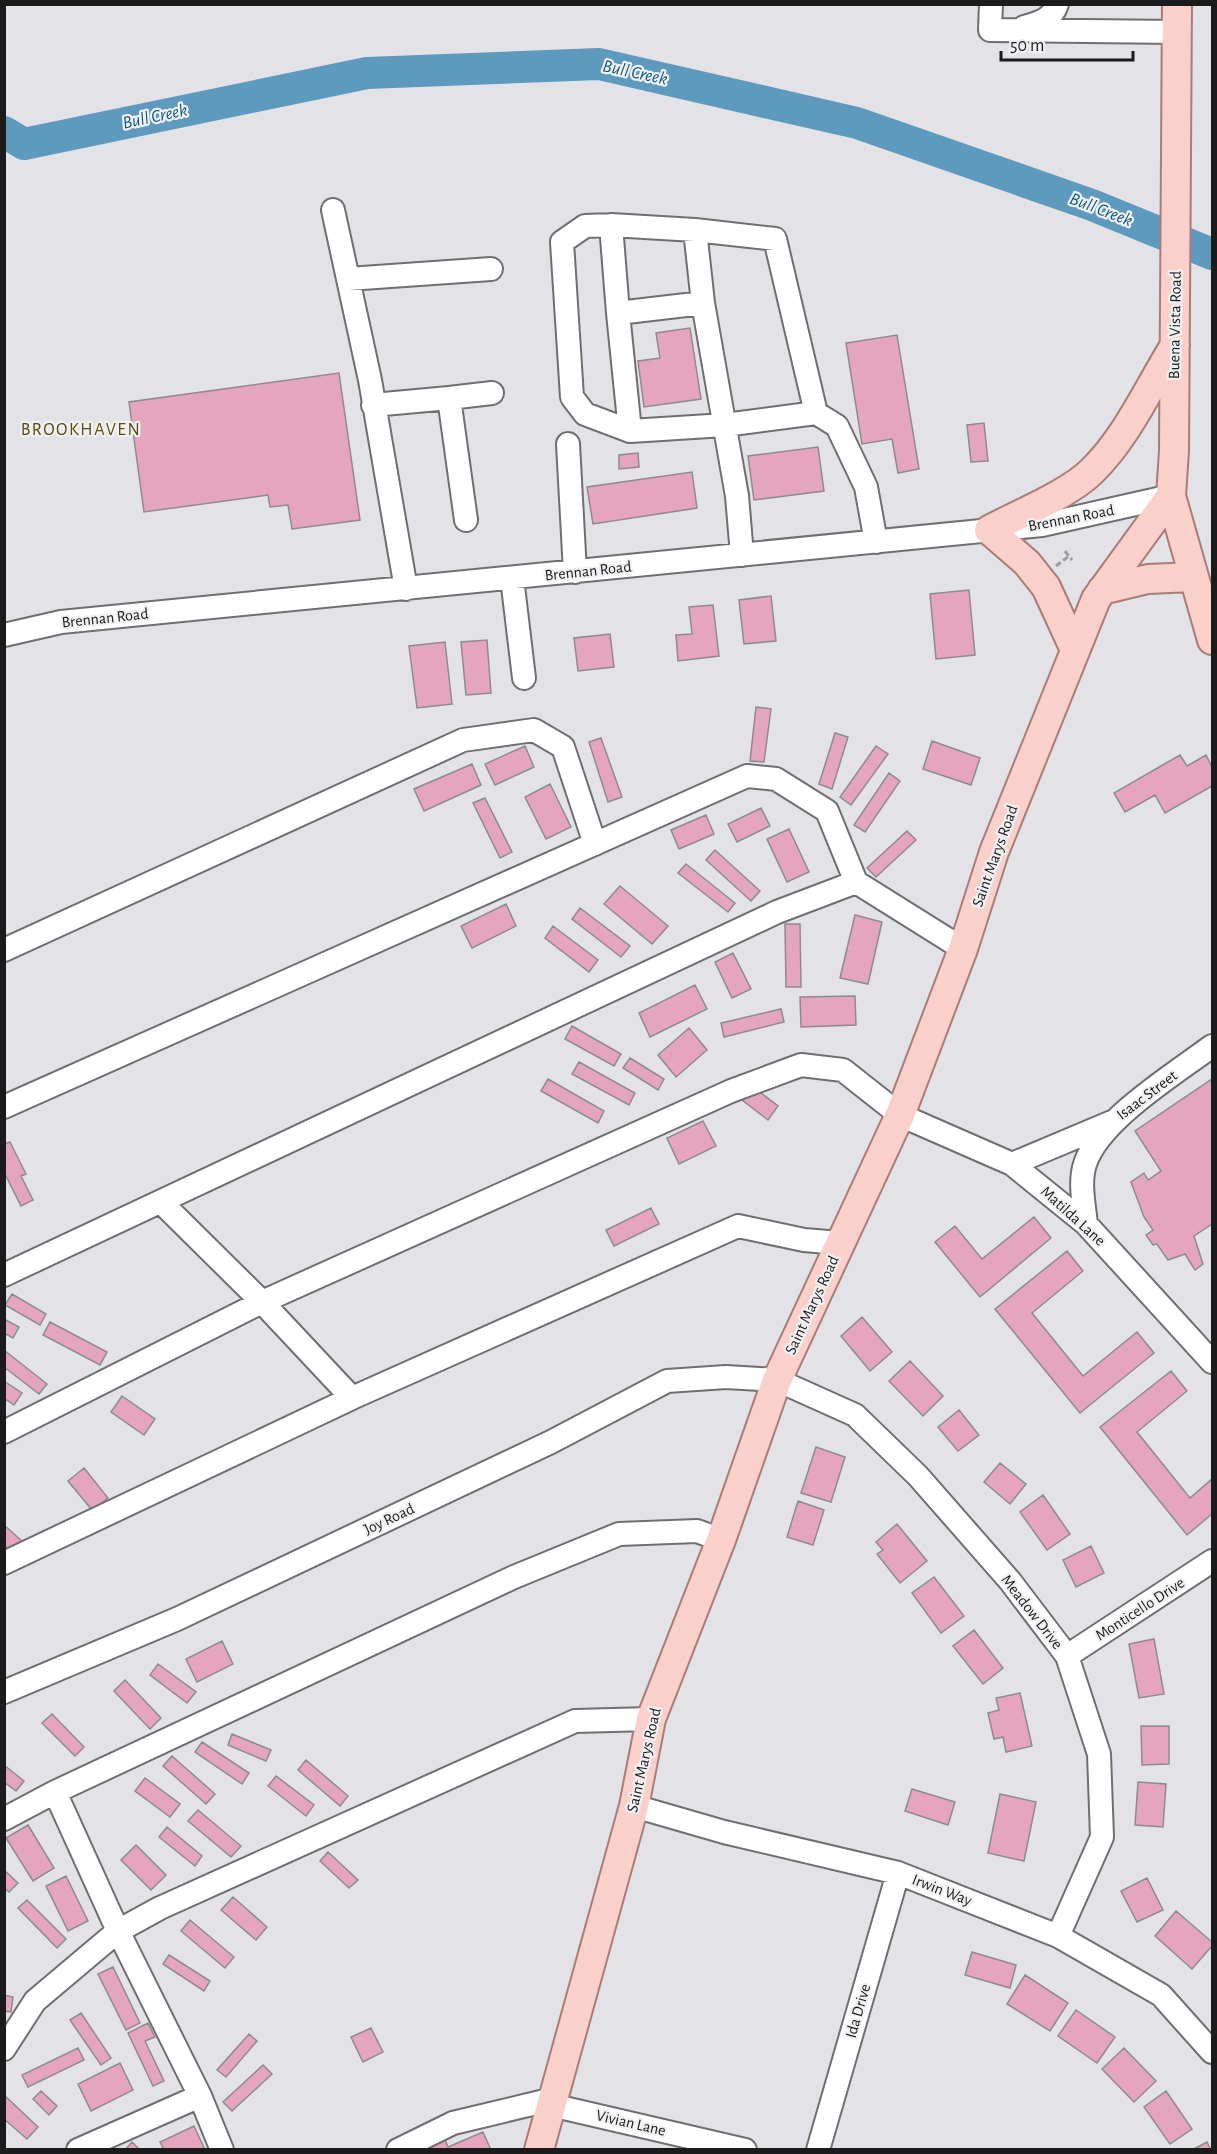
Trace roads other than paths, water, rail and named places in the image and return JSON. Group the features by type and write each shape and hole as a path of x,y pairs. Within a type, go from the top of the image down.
{"main road":[{"name":"Buena Vista Road","path":"1177,4 1174,458 1171,496 1212,640"},
{"path":"1075,650 1046,587 1027,563 989,530 1076,485 1092,472 1121,436 1175,345"},
{"name":"Saint Marys Road","path":"539,2150 634,1806 651,1719 721,1540 777,1380 900,1115 963,949 994,852 1096,598 1171,496"},
{"path":"1102,590 1148,579 1193,577"}],"street":[{"path":"991,4 990,30 1178,32"},
{"path":"1016,29 1045,20 1054,13 1057,4"},
{"path":"1070,4 1071,32"},
{"path":"333,210 373,405 406,589"},
{"path":"611,225 630,431"},
{"path":"816,412 775,239 695,230 611,225 585,226 562,242 572,397 585,414 630,431 725,425 816,412 837,426 866,487 876,542"},
{"path":"695,230 703,303 737,496 742,555"},
{"path":"348,279 491,269"},
{"path":"618,313 703,303"},
{"path":"373,405 492,393"},
{"path":"449,398 466,520"},
{"path":"567,444 574,572"},
{"name":"Brennan Road","path":"4,635 60,622 1042,525 1171,496"},
{"path":"512,578 524,678"},
{"path":"4,950 463,740 534,730 562,747 595,844"},
{"path":"4,1107 747,776 776,779 827,811 856,882 963,949"},
{"path":"4,1275 777,912 856,882"},
{"name":"Isaac Street","path":"1086,1224 1083,1191 1085,1164 1112,1122 1212,1046"},
{"name":"Matilda Lane","path":"4,1432 262,1302 731,1091 801,1065 843,1070 900,1115 1012,1164 1086,1224 1212,1362"},
{"path":"1012,1164 1112,1122"},
{"path":"161,1202 262,1302 352,1398"},
{"path":"4,1563 352,1398 738,1226 804,1240 840,1244"},
{"name":"Joy Road","path":"4,1692 188,1614 550,1442 667,1381 726,1377 777,1380"},
{"name":"Meadow Drive","path":"777,1380 855,1415 871,1430 918,1476 1010,1581 1066,1656 1100,1754 1102,1837 1058,1936"},
{"path":"4,1819 55,1792 514,1577 619,1534 697,1531 721,1540"},
{"name":"Monticello Drive","path":"1066,1656 1212,1561"},
{"path":"4,2049 35,2001 118,1930 160,1908 575,1722 651,1719"},
{"path":"55,1792 118,1930 200,2096 222,2150"},
{"name":"Irwin Way","path":"634,1806 724,1832 898,1872 1058,1936 1161,1995 1212,2052"},
{"name":"Ida Drive","path":"818,2150 898,1872"},
{"path":"78,2150 200,2096"},
{"path":"398,2150 453,2123 552,2102"},
{"name":"Vivian Lane","path":"552,2102 745,2150"}],"waterway":[{"name":"Bull Creek","path":"4,132 24,144 367,73 599,64 857,123 1092,205 1212,254"}],"district":[{"name":"BROOKHAVEN","path":"81,430"}]}
